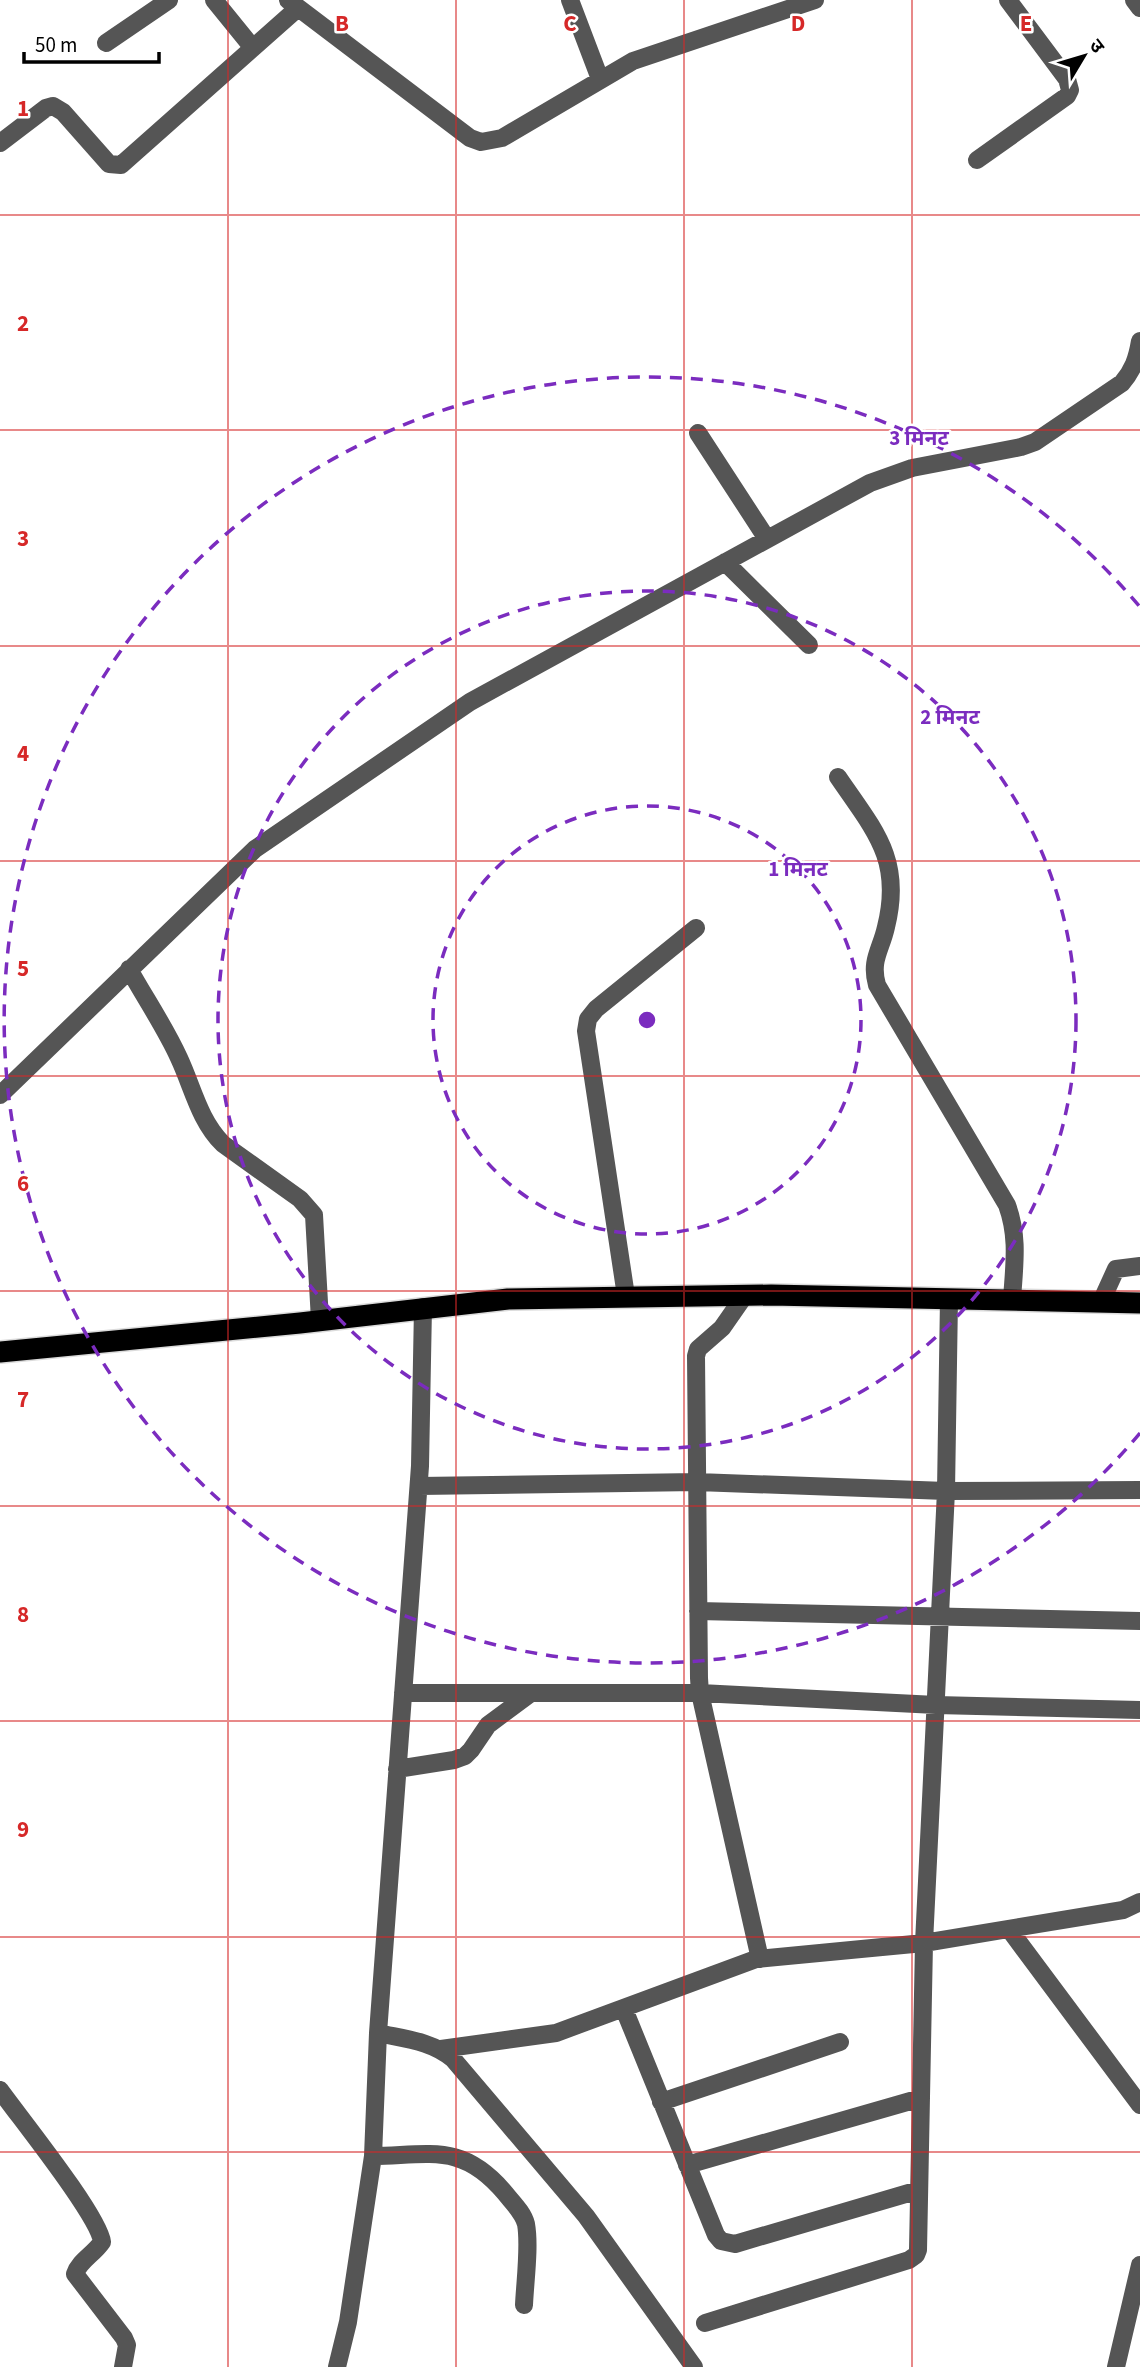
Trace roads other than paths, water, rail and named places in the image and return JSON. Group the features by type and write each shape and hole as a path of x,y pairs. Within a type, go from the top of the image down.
{"highway":[{"path":"0,1352 508,1299 745,1295 1140,1303"}],"street":[{"path":"106,43 169,0"},
{"path":"214,0 253,48"},
{"path":"570,0 600,79"},
{"path":"0,143 52,106 63,112 109,164 121,165 253,48 293,4 470,138 481,142 502,138 633,61 815,0"},
{"path":"977,160 1067,96 1070,90 1067,79 1008,0"},
{"path":"1134,0 1140,8"},
{"path":"0,1095 256,849 452,713 870,483 893,473 1035,442 1122,383 1137,359 1140,341"},
{"path":"698,433 767,539"},
{"path":"725,562 809,645"},
{"path":"838,777 878,835 886,850 889,864 892,901 885,933 875,959 873,971 877,985 1007,1205 1015,1226 1012,1300"},
{"path":"626,1296 586,1031 588,1019 596,1009 696,928"},
{"path":"129,969 178,1056 199,1110 214,1134 223,1144 300,1199 314,1215 320,1320"},
{"path":"1101,1302 1116,1269 1140,1266"},
{"path":"745,1295 722,1328 698,1349 696,1356 698,1611 700,1693 760,1959"},
{"path":"705,2323 914,2258 918,2250 924,1943 946,1491 949,1299"},
{"path":"337,2367 348,2322 373,2156 378,2033 419,1486 423,1307"},
{"path":"419,1486 697,1482 946,1491 1140,1490"},
{"path":"698,1611 1140,1621"},
{"path":"403,1693 700,1693 936,1705 1140,1710"},
{"path":"397,1769 465,1756 488,1725 531,1693"},
{"path":"441,2049 556,2033 760,1959 924,1943 1123,1910 1140,1902"},
{"path":"1009,1929 1140,2105"},
{"path":"624,2009 716,2235 721,2241 735,2244 919,2190"},
{"path":"378,2033 441,2049 463,2070 580,2208 694,2367"},
{"path":"662,2102 840,2042"},
{"path":"0,2090 101,2234 102,2242 77,2266 75,2274 124,2337 127,2345 123,2367"},
{"path":"687,2165 921,2098"},
{"path":"373,2156 452,2156 466,2159 491,2177 520,2211 526,2227 524,2305"},
{"path":"1116,2367 1132,2329 1140,2265"}]}
